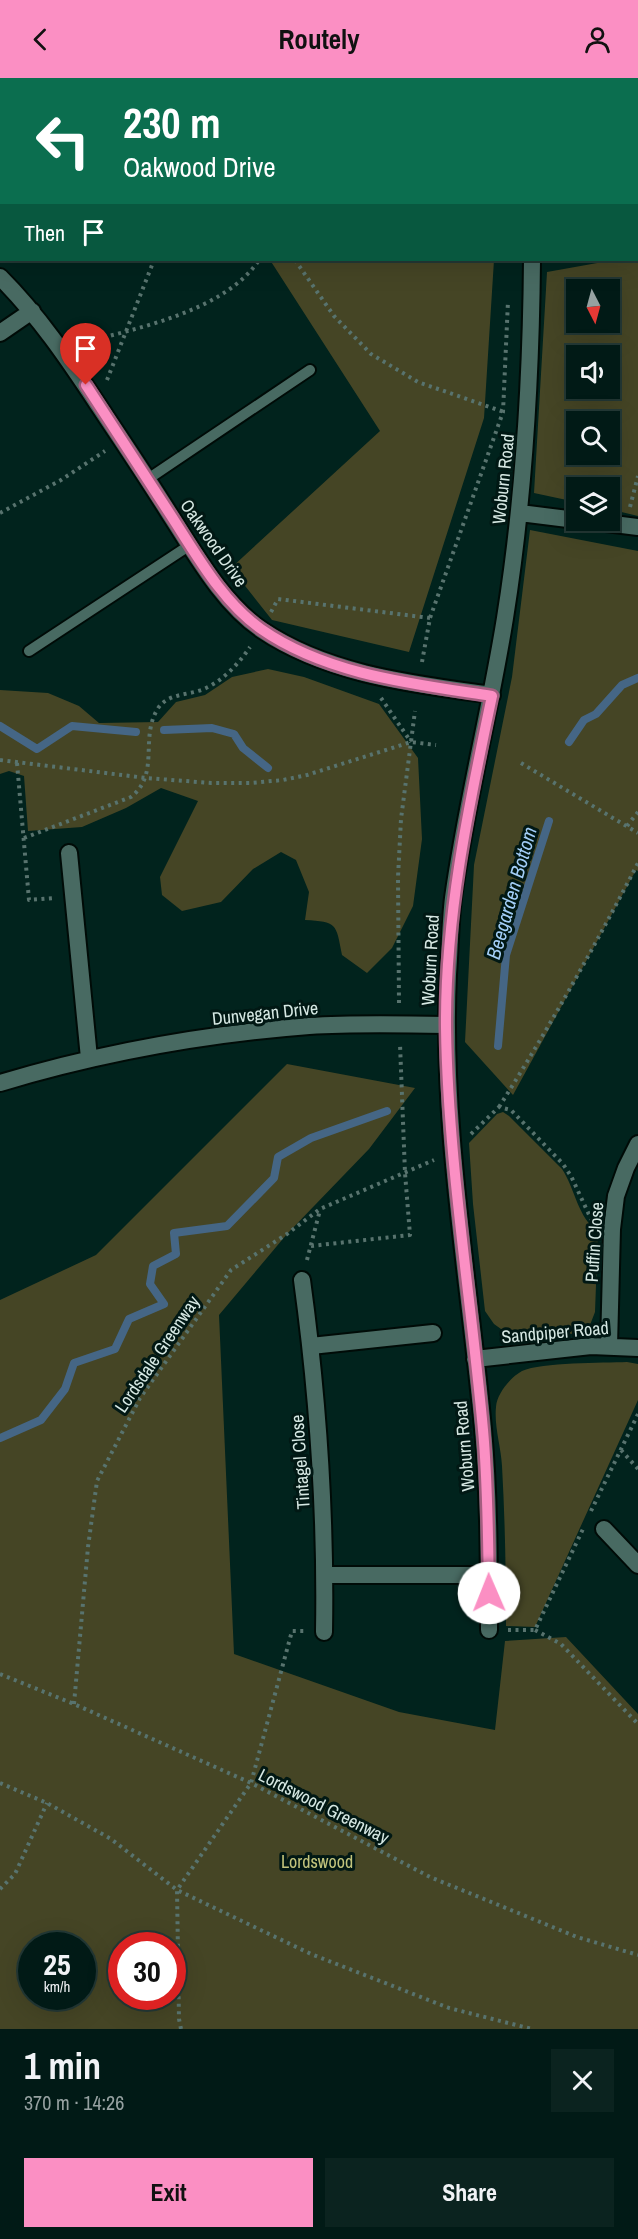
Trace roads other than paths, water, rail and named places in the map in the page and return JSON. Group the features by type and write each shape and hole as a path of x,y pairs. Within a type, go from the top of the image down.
{"street":[{"name":"Woburn Road","path":"489,1630 488,1498 453,1152 447,1078 446,1025 453,901 465,824 492,696 520,513 529,414 532,261"},
{"name":"Oakwood Drive","path":"0,278 62,349 190,545 227,597 262,630 288,646 364,673 415,685 492,696"},
{"path":"0,333 32,312"},
{"path":"520,513 566,519"},
{"path":"69,852 89,1058"},
{"name":"Dunvegan Drive","path":"0,1083 89,1058 266,1031 310,1026 446,1025"},
{"name":"Puffin Close","path":"609,1346 612,1229 616,1196 638,1144"},
{"name":"Tintagel Close","path":"302,1280 311,1346 320,1454 325,1575 324,1632"},
{"path":"311,1346 433,1333"},
{"name":"Sandpiper Road","path":"475,1359 548,1350 609,1346 638,1348"},
{"path":"604,1529 638,1565"},
{"path":"325,1575 489,1575"}],"lane":[{"path":"148,479 310,370"},
{"path":"29,651 190,545"}],"waterway":[{"name":"Beegarden Bottom","path":"569,742 584,720 596,714 622,685 638,678"},
{"path":"0,726 37,749 72,726 136,732"},
{"path":"164,730 212,728 234,734 243,748 268,768"},
{"name":"Beegarden Bottom","path":"498,1046 506,955 549,821"},
{"name":"Beegarden Bottom","path":"0,1438 41,1420 65,1389 74,1363 115,1349 129,1319 164,1304 150,1284 153,1266 176,1254 174,1233 227,1226 274,1178 278,1157 311,1138 387,1111"}],"park label":[{"name":"Lordswood","path":"317,1861"}]}
